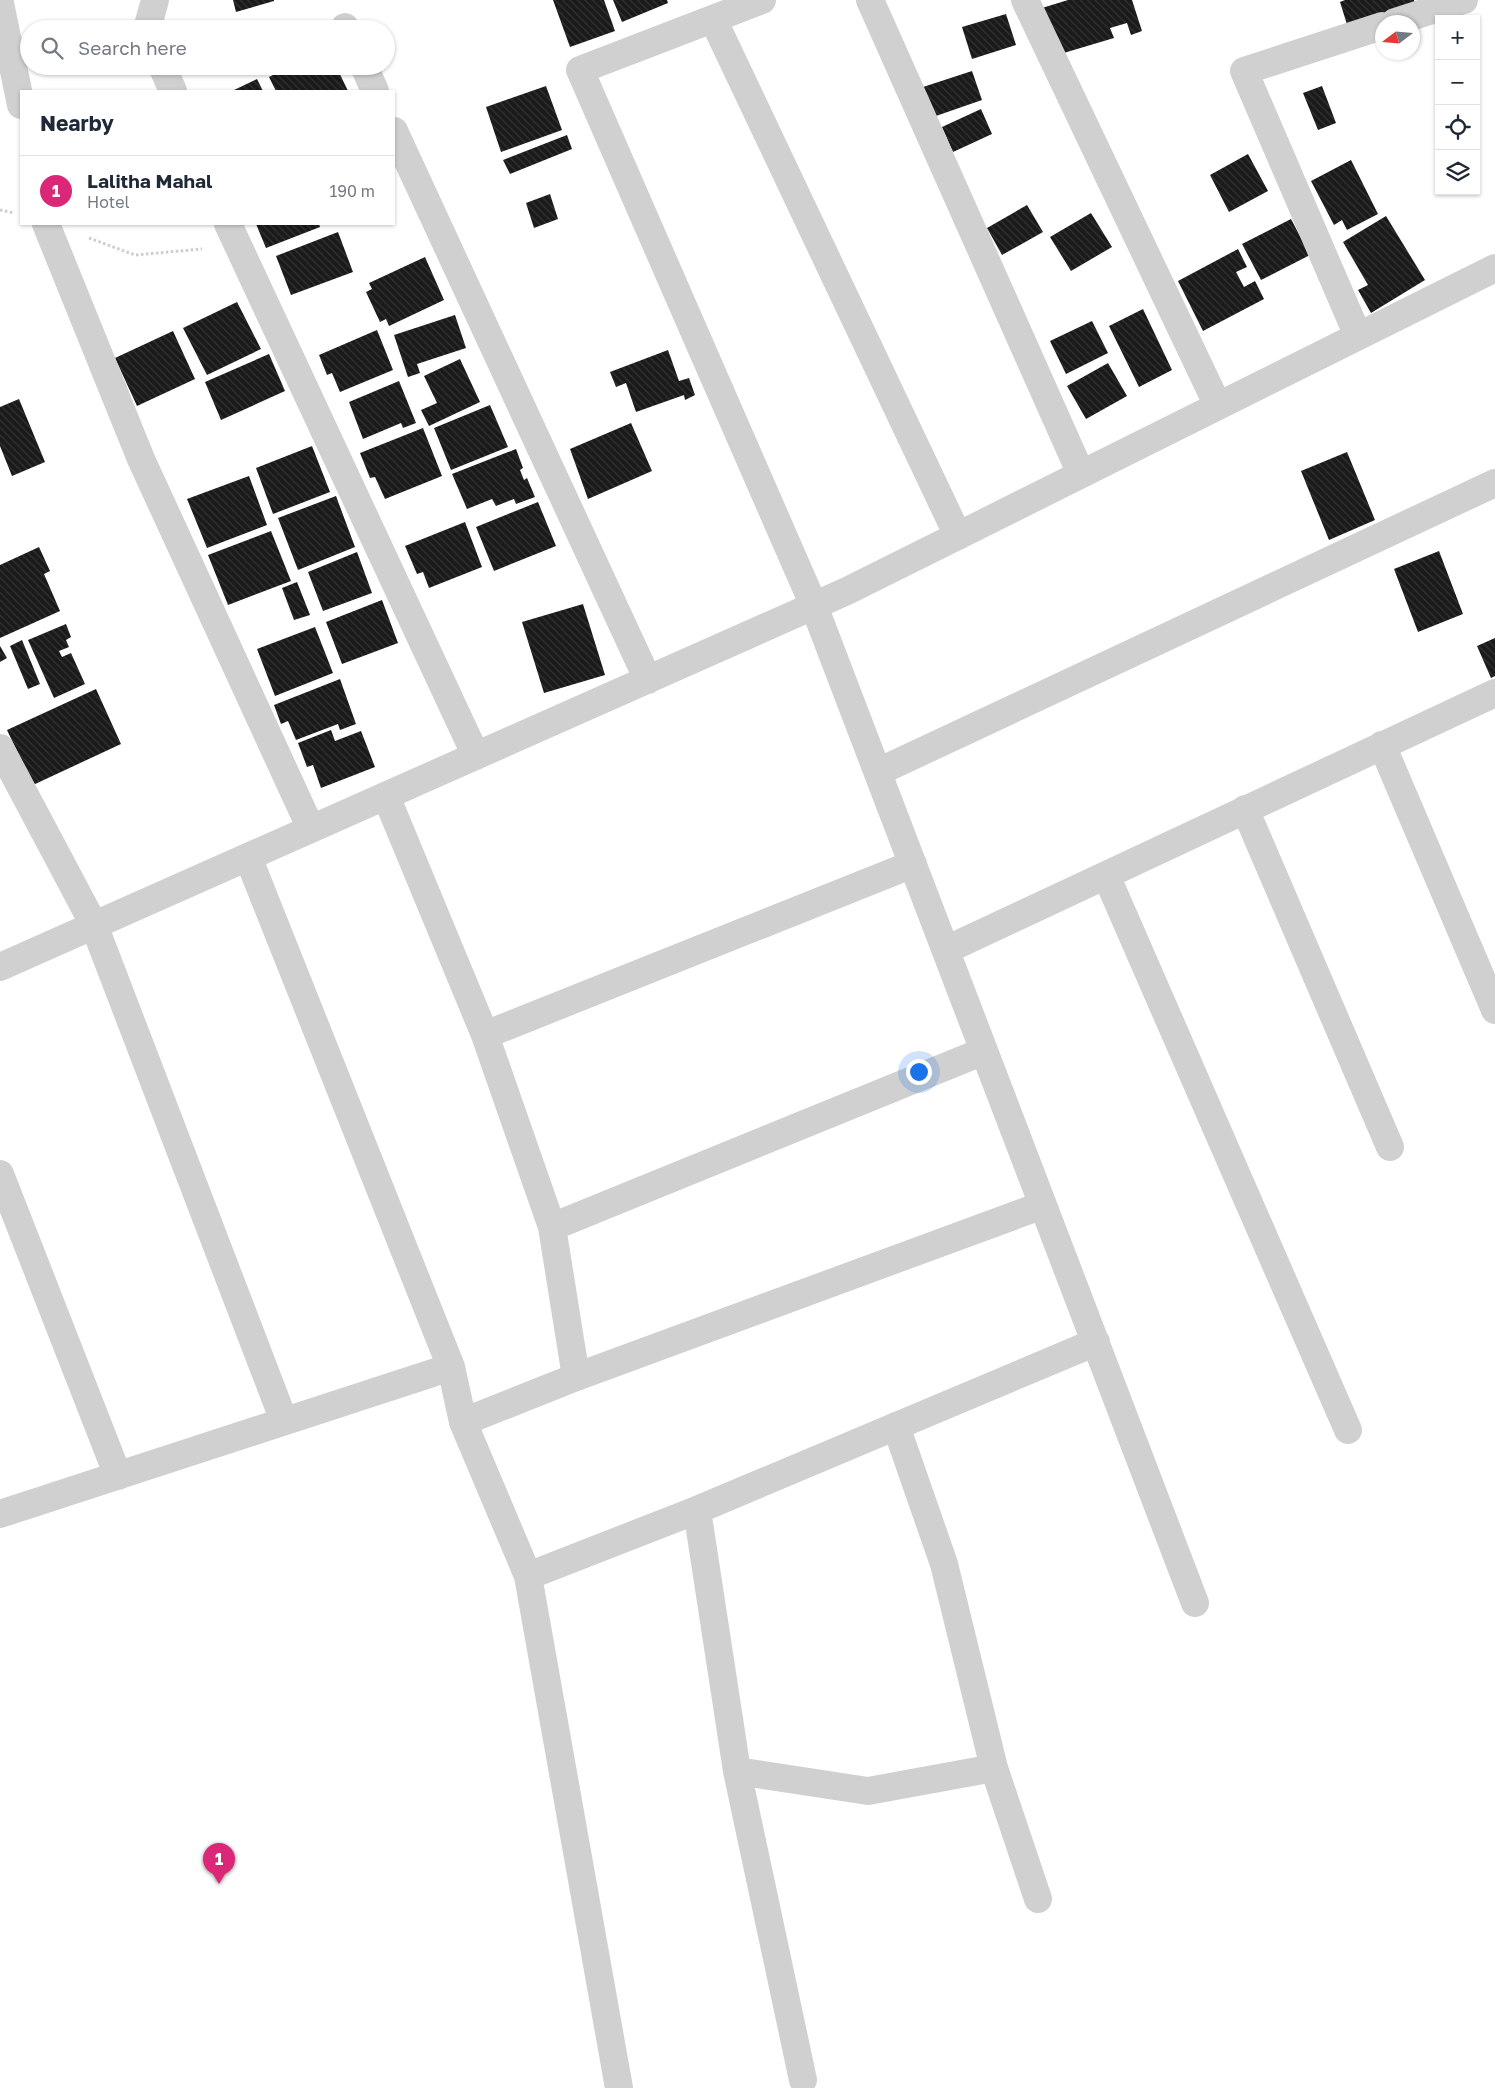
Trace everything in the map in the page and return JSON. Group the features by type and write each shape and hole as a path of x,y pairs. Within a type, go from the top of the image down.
{"street":[{"path":"149,20 155,0"},
{"path":"762,0 580,70 814,606 1195,1603"},
{"path":"870,0 1081,474"},
{"path":"1024,0 1218,406"},
{"path":"1416,15 1464,0"},
{"path":"0,3 20,100"},
{"path":"713,19 958,536"},
{"path":"1358,336 1244,71 1375,28"},
{"path":"166,75 173,90"},
{"path":"368,75 375,90"},
{"path":"395,133 648,680"},
{"path":"46,225 142,459 311,829"},
{"path":"233,235 476,756"},
{"path":"0,967 814,606 1495,268"},
{"path":"878,772 1495,483"},
{"path":"946,950 1495,692"},
{"path":"1382,745 1495,1010"},
{"path":"0,748 94,925 284,1422"},
{"path":"386,796 485,1035 552,1227 576,1377"},
{"path":"1245,810 1390,1147"},
{"path":"248,857 451,1367 463,1422 528,1576 619,2088"},
{"path":"485,1035 913,864"},
{"path":"1106,875 1348,1430"},
{"path":"552,1227 984,1051"},
{"path":"0,1174 118,1476"},
{"path":"463,1422 576,1377 1043,1205"},
{"path":"528,1576 698,1510 1096,1342"},
{"path":"0,1514 451,1367"},
{"path":"896,1426 944,1564 994,1768 1038,1899"},
{"path":"698,1510 737,1771 803,2080"},
{"path":"737,1771 868,1791 994,1768"}],"path":[{"path":"0,210 20,215"},
{"path":"84,236 135,255 233,235"}],"building":[{"path":"233,0 274,0 274,1 236,12"},
{"path":"553,0 604,0 615,31 570,47"},
{"path":"613,0 667,0 668,3 622,22"},
{"path":"1068,0 1132,0 1142,31 1131,35 1127,23 1110,28 1114,38 1057,55 1042,8"},
{"path":"1345,0 1414,0 1416,8 1396,15 1375,15 1375,22 1349,31 1340,2"},
{"path":"1006,14 1016,45 972,59 962,27"},
{"path":"972,71 982,100 933,117 923,87"},
{"path":"273,75 340,75 348,90 276,90 269,77"},
{"path":"257,79 262,90 234,90"},
{"path":"546,86 562,130 501,152 486,107"},
{"path":"1322,86 1336,123 1318,130 1303,93"},
{"path":"981,109 992,134 953,152 942,127"},
{"path":"567,135 572,149 510,174 503,160"},
{"path":"1248,154 1268,191 1229,212 1210,175"},
{"path":"1351,160 1378,214 1347,230 1342,220 1334,225 1311,181"},
{"path":"550,194 558,219 534,228 526,203"},
{"path":"1027,205 1043,232 1002,255 987,228"},
{"path":"1091,213 1112,247 1071,271 1050,237"},
{"path":"1386,216 1425,280 1371,313 1358,290 1368,285 1343,242"},
{"path":"1291,219 1310,255 1261,280 1242,244"},
{"path":"256,225 319,225 320,227 266,248"},
{"path":"338,232 353,272 291,295 276,256"},
{"path":"1238,249 1247,267 1236,272 1244,287 1255,281 1264,299 1203,331 1178,281"},
{"path":"425,257 444,300 389,326 386,319 380,322 366,292 372,289 369,283"},
{"path":"237,302 261,349 207,375 183,328"},
{"path":"1143,309 1172,370 1139,387 1109,326"},
{"path":"455,315 466,348 417,364 420,373 408,377 394,335"},
{"path":"1092,321 1108,353 1066,374 1050,341"},
{"path":"377,330 393,370 340,392 332,373 327,375 319,355"},
{"path":"173,331 195,379 137,406 115,358"},
{"path":"668,350 679,381 689,378 695,395 685,400 684,395 636,412 626,383 616,387 610,372"},
{"path":"269,354 285,391 221,420 205,382"},
{"path":"460,359 480,402 429,426 421,410 437,403 424,376"},
{"path":"1108,363 1127,396 1086,419 1067,386"},
{"path":"399,381 416,423 403,428 401,423 363,439 349,402"},
{"path":"19,399 45,462 12,476 0,446 0,407"},
{"path":"490,405 508,447 451,470 434,428"},
{"path":"631,423 652,471 588,499 570,449"},
{"path":"423,428 442,476 385,499 375,477 370,478 360,453"},
{"path":"312,446 330,492 273,514 256,468"},
{"path":"516,449 523,468 520,470 524,480 527,478 535,497 516,504 514,499 496,506 492,499 467,509 452,474"},
{"path":"1347,452 1375,520 1329,540 1301,471"},
{"path":"249,476 267,525 207,548 187,499"},
{"path":"336,496 355,547 298,570 278,518"},
{"path":"538,502 556,546 494,571 476,527"},
{"path":"465,522 482,567 429,588 423,572 417,574 405,546"},
{"path":"271,531 291,581 228,605 208,555"},
{"path":"39,547 50,571 44,574 60,611 0,638 0,565"},
{"path":"1439,551 1463,614 1418,632 1394,569"},
{"path":"357,552 372,593 323,611 308,572"},
{"path":"297,582 310,615 294,620 282,588"},
{"path":"382,600 398,643 342,664 326,622"},
{"path":"583,604 605,675 544,693 522,622"},
{"path":"66,624 71,637 66,640 69,647 59,651 62,657 71,653 85,684 54,698 28,640"},
{"path":"315,627 333,673 275,696 257,649"},
{"path":"1495,638 1495,676 1491,678 1477,646"},
{"path":"22,640 40,684 28,689 10,646"},
{"path":"0,646 7,658 0,662"},
{"path":"340,679 356,724 340,730 338,724 296,740 288,721 281,724 274,705"},
{"path":"96,689 121,744 33,785 7,730"},
{"path":"331,730 335,741 361,731 375,767 321,788 313,765 307,767 298,743"}],"place":[{"name":"Lalitha Mahal","path":"219,1884"}]}
